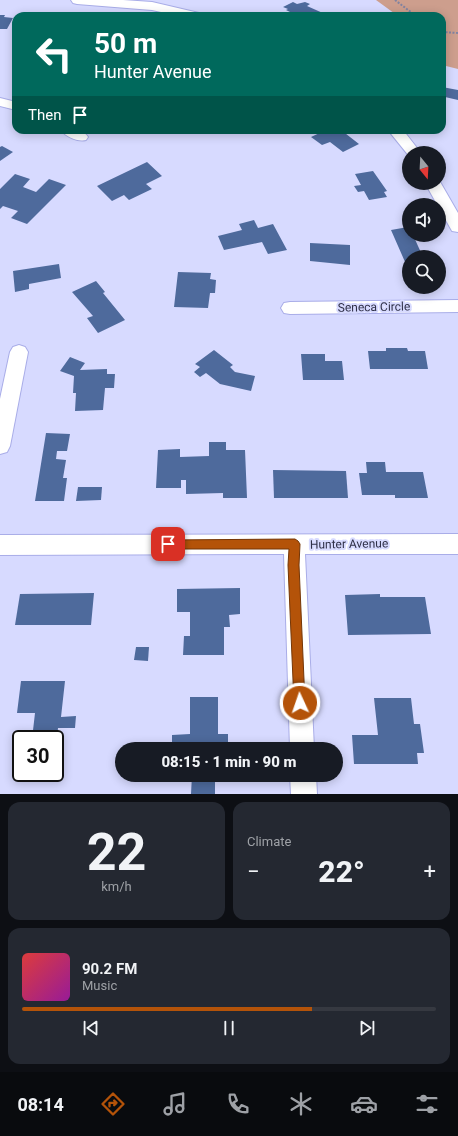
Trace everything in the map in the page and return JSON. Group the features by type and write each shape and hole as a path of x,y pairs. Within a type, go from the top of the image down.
{"street":[{"path":"77,0 152,6 178,12"},
{"path":"0,102 12,105"},
{"path":"75,134 81,137"},
{"path":"397,134 408,146"},
{"path":"437,190 458,227"},
{"name":"Seneca Circle","path":"290,308 458,306"},
{"path":"0,446 19,352"},
{"path":"295,544 294,565 302,742"},
{"name":"Hunter Avenue","path":"0,545 458,544"},
{"path":"303,782 304,794"}],"path":[{"path":"395,0 411,12"},
{"path":"446,32 458,33"}],"shaded area":[{"path":"376,0 458,0 458,69 446,66 446,12 392,12"}],"building":[{"path":"293,2 297,4 305,2 310,4 307,6 320,12 290,12 286,10 288,9 283,7"},
{"path":"0,15 12,18 7,29 0,29"},
{"path":"446,88 458,90 458,100 446,97"},
{"path":"317,134 346,134 359,144 343,152 330,142 322,145 311,137"},
{"path":"2,146 13,152 0,161 0,147"},
{"path":"147,162 162,176 146,184 152,189 129,200 124,195 112,201 97,186"},
{"path":"373,171 387,191 384,192 387,197 369,200 364,191 358,192 354,186 361,185 355,174"},
{"path":"15,174 30,179 23,187 36,192 49,179 66,185 27,224 11,218 18,211 3,206 0,209 0,189"},
{"path":"254,220 258,228 273,224 287,250 268,254 262,242 224,250 218,236 242,230 239,224"},
{"path":"402,228 402,242 416,242 420,250 402,250 402,255 391,230"},
{"path":"310,243 350,245 350,265 310,261"},
{"path":"59,264 61,278 29,284 29,289 15,292 13,271"},
{"path":"178,272 211,273 210,279 216,280 215,293 210,293 208,308 174,307"},
{"path":"96,281 105,292 103,293 125,320 98,333 87,318 93,316 72,292"},
{"path":"386,348 407,348 408,351 425,351 428,369 370,369 368,351 386,351"},
{"path":"214,350 233,365 230,367 235,372 255,376 251,391 220,384 206,373 200,377 194,372 200,367 195,364"},
{"path":"301,354 325,354 325,361 342,361 344,380 303,380"},
{"path":"70,357 85,363 80,370 107,369 107,374 115,374 114,388 105,388 103,410 75,411 76,393 73,393 74,376 60,371"},
{"path":"46,433 70,434 67,451 57,451 56,459 66,460 63,478 67,478 64,501 35,501"},
{"path":"209,442 226,442 226,450 245,450 247,498 223,498 223,493 186,494 186,480 181,480 181,488 156,488 158,450 180,449 180,457 209,456"},
{"path":"366,462 385,462 386,472 423,472 428,498 395,498 395,495 362,495 359,473 367,473"},
{"path":"273,470 346,471 348,498 274,498"},
{"path":"78,487 102,487 101,500 76,501"},
{"path":"240,588 240,614 229,615 230,627 224,627 224,655 183,655 184,636 190,636 190,612 177,612 177,589"},
{"path":"94,593 91,625 15,625 20,594"},
{"path":"380,594 380,597 425,597 431,634 348,635 345,595"},
{"path":"136,647 149,647 148,661 134,660"},
{"path":"21,681 65,681 61,717 76,716 75,728 33,730 35,713 17,713"},
{"path":"190,697 218,697 218,734 228,734 228,742 172,742 172,735 190,734"},
{"path":"374,698 411,698 414,724 420,724 424,753 417,753 418,764 354,764 352,735 378,735"},
{"path":"192,782 215,782 215,794 191,794"}],"route":[{"path":"168,544 295,544 294,565 300,703"}]}
